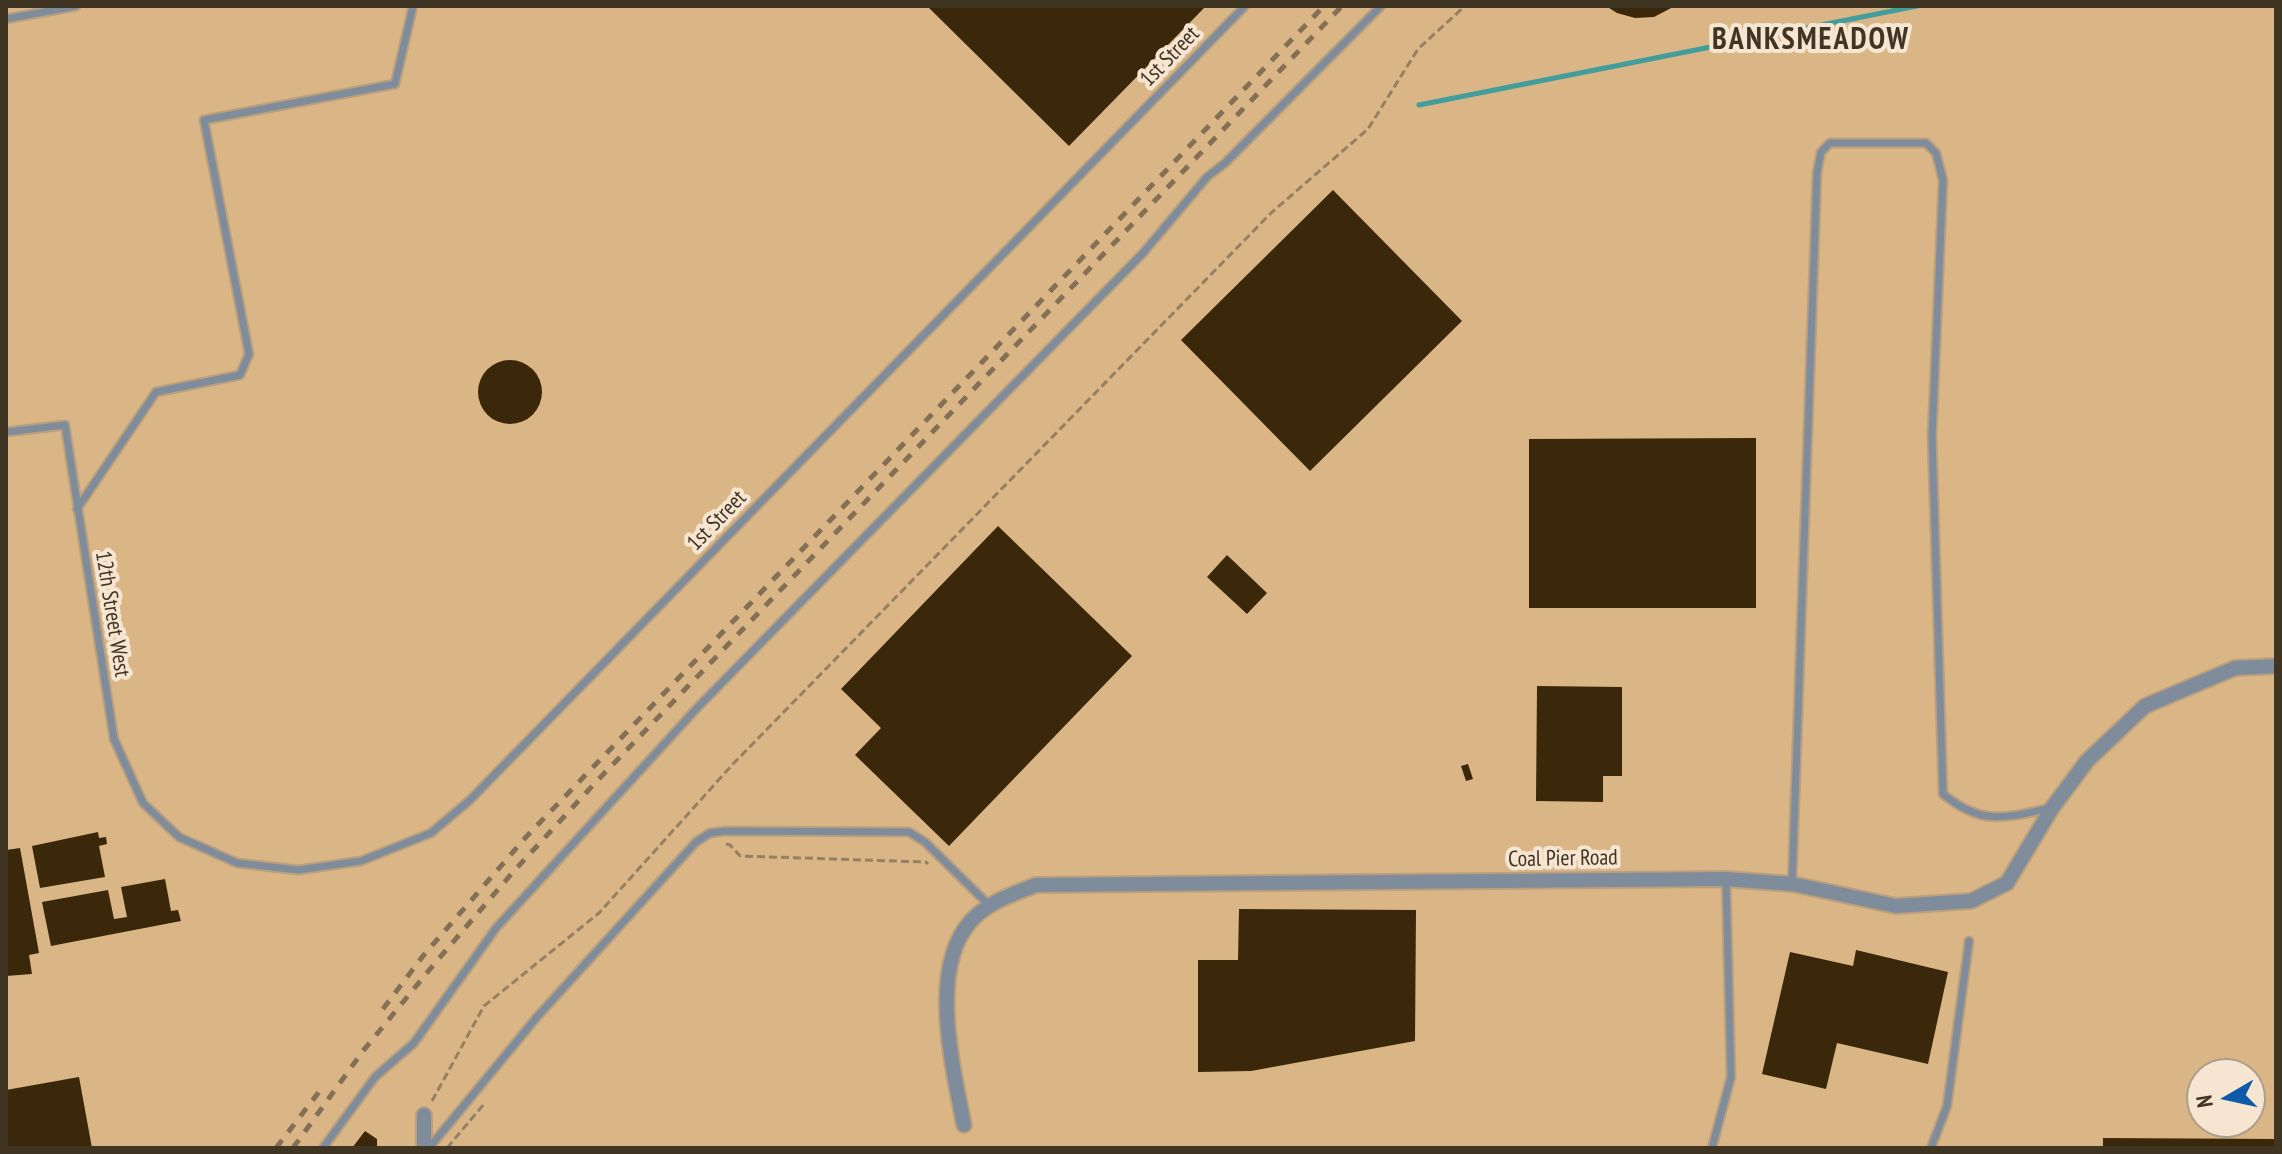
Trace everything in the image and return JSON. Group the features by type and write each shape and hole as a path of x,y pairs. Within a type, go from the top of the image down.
{"street":[{"name":"Coal Pier Road","path":"964,1125 948,1043 949,965 957,939 973,919 989,905 1036,885 1726,879 1792,884 1896,906 1971,901 2007,883 2052,808 2087,761 2145,706 2235,668 2276,666"},
{"path":"424,1115 427,1148"}],"lane":[{"path":"6,19 76,6"},
{"path":"77,509 156,392 240,375 249,354 204,120 395,84 413,6"},
{"name":"1st Street","path":"143,803 179,837 237,863 298,870 361,861 431,833 470,800 1245,6"},
{"path":"323,1148 375,1077 414,1043 496,928 698,707 1143,253 1207,177 1225,163 1381,6"},
{"path":"1792,884 1817,173 1821,152 1830,143 1926,143 1936,153 1943,180 1932,437 1943,794 1958,807 1988,818 2052,808"},
{"name":"12th Street West","path":"6,432 65,425 114,739 143,803"},
{"path":"427,1148 537,1017 696,842 710,833 909,832 925,842 989,905"},
{"path":"1712,1148 1731,1077 1726,879"},
{"path":"1931,1148 1947,1106 1969,941"}],"path":[{"path":"424,1115 484,1006 599,913 733,764 1260,224 1368,129 1418,49 1465,6"},
{"path":"714,844 730,845 740,856 926,862 937,873"},
{"path":"447,1148 489,1098"}],"shaded area":[{"path":"6,6 2276,6 2276,1148 6,1148"}],"building":[{"path":"927,6 1206,6 1069,146"},
{"path":"1606,6 1675,6 1654,17 1635,18"},
{"path":"1333,190 1462,321 1310,471 1181,340"},
{"path":"510,360 522,362 533,369 540,380 540,404 533,415 522,422 510,424 498,422 487,415 480,404 478,392 480,380 487,369 498,362"},
{"path":"1756,438 1756,608 1529,608 1529,439"},
{"path":"998,526 1132,656 949,846 855,755 881,728 841,689"},
{"path":"1227,555 1267,593 1247,614 1207,577"},
{"path":"1537,686 1622,687 1622,776 1603,776 1603,802 1536,801"},
{"path":"1468,764 1473,779 1466,781 1461,766"},
{"path":"98,832 99,838 106,837 107,844 99,846 105,877 40,888 32,846"},
{"path":"20,848 39,953 29,955 32,974 6,976 6,850"},
{"path":"165,879 171,911 178,910 181,921 51,946 42,902 108,890 114,919 127,917 121,887"},
{"path":"1239,909 1416,910 1415,1041 1251,1071 1198,1072 1198,960 1238,960"},
{"path":"1856,950 1948,972 1928,1064 1837,1043 1826,1089 1762,1074 1790,952 1853,966"},
{"path":"79,1077 92,1148 6,1148 6,1090"},
{"path":"365,1131 377,1139 377,1148 352,1148"},
{"path":"2103,1138 2276,1139 2276,1148 2103,1148"}],"waterway":[{"path":"1419,105 1917,6"}],"railway":[{"path":"383,1009 423,956 526,837 1324,6"},
{"path":"293,1148 363,1051 514,871 1342,6"},
{"path":"276,1148 322,1088"}],"district":[{"name":"BANKSMEADOW","path":"1811,40"}]}
